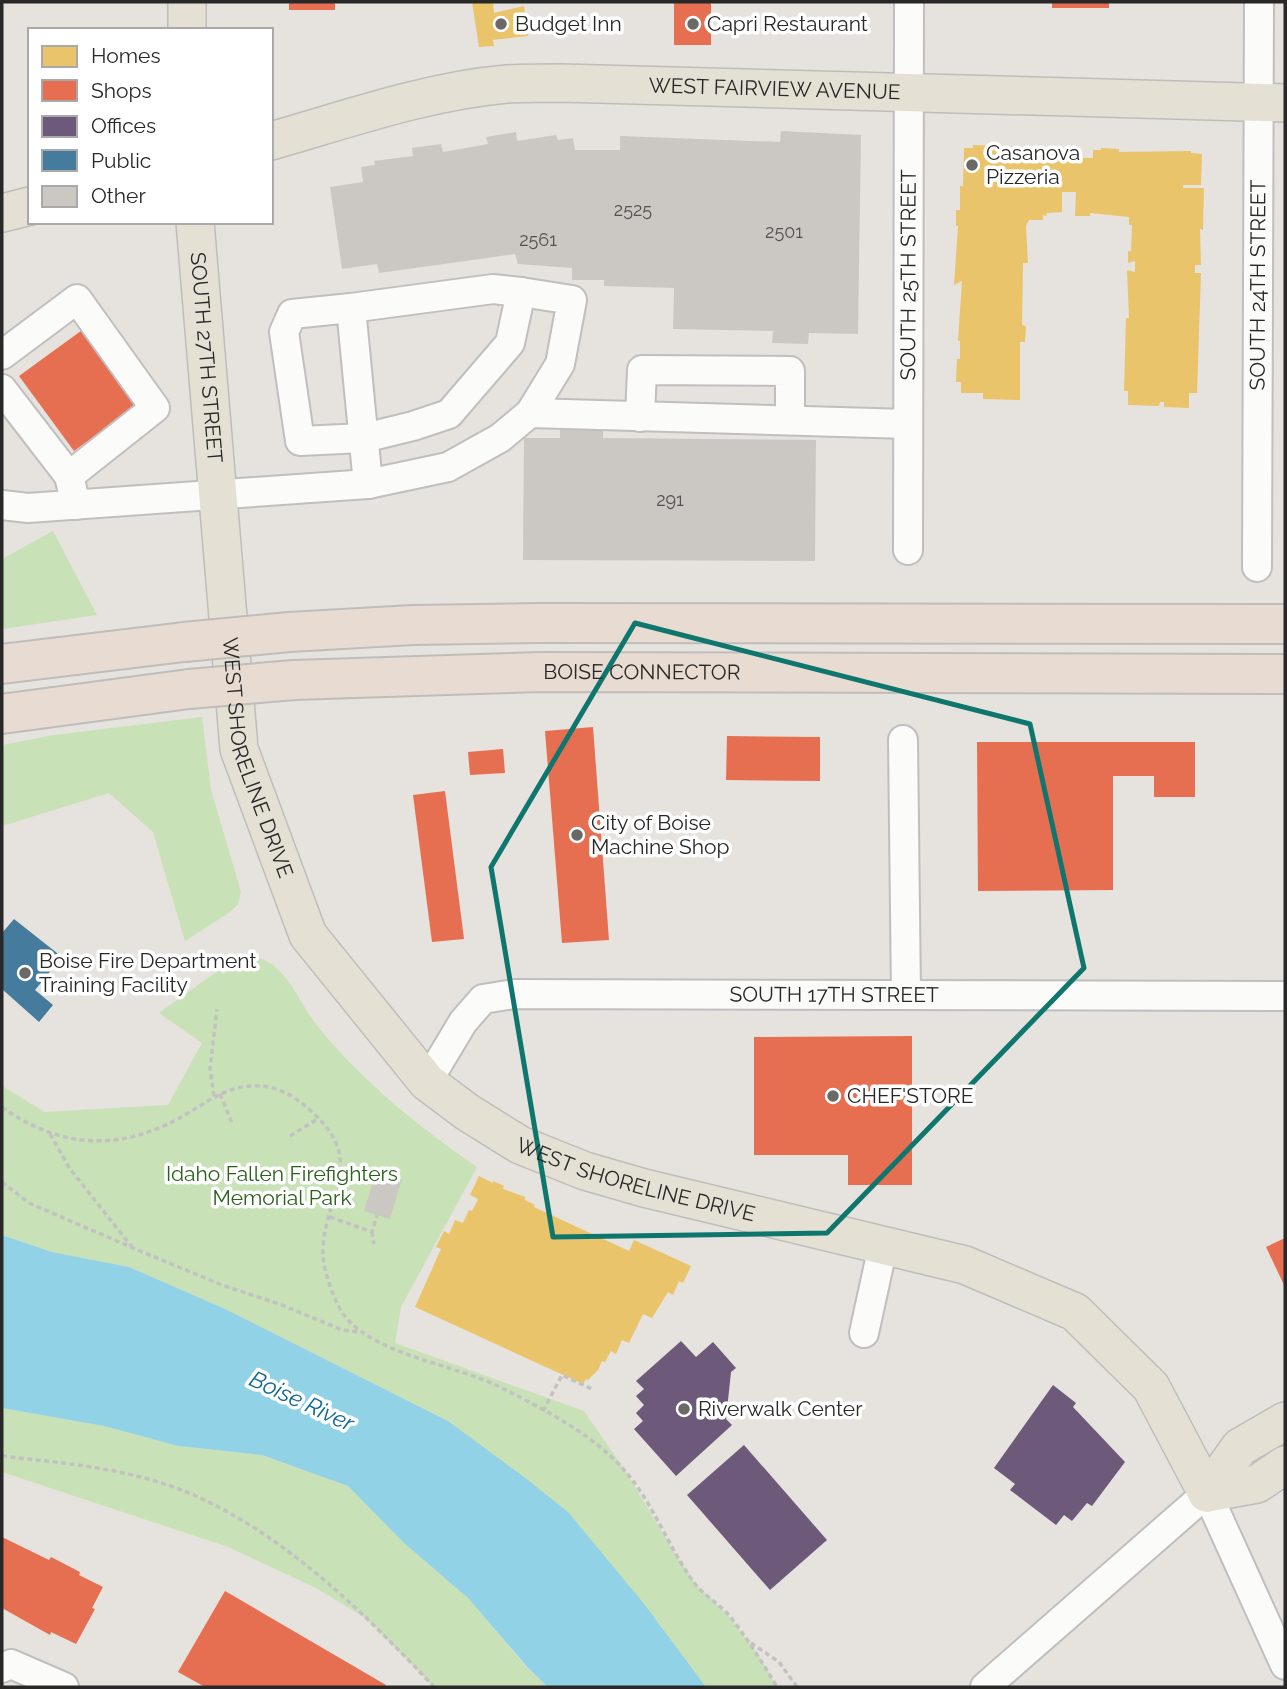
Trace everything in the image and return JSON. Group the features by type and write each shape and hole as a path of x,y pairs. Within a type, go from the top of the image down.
{"highway":[{"path":"2,664 289,632 413,625 1285,624"},
{"name":"BOISE CONNECTOR","path":"2,714 189,689 294,680 555,672 1267,674 1285,682"}],"main road":[{"path":"187,2 187,28"},
{"name":"WEST FAIRVIEW AVENUE","path":"273,140 391,107 507,84 561,83 1272,103"},
{"path":"2,213 28,206"},
{"name":"SOUTH 27TH STREET","path":"195,224 218,495"},
{"name":"WEST SHORELINE DRIVE","path":"218,495 239,749 308,935 427,1082 467,1112 520,1145 585,1171 644,1188 965,1265 1075,1312 1151,1387 1207,1493"},
{"path":"1207,1493 1240,1447 1285,1420"},
{"path":"1207,1493 1258,1484 1285,1465"}],"street":[{"name":"SOUTH 25TH STREET","path":"908,550 909,2"},
{"name":"SOUTH 24TH STREET","path":"1257,567 1272,103 1259,2"},
{"path":"2,505 28,508 368,484 448,467 500,438 530,413 560,364 572,300 521,292 493,289 292,314 284,332 300,441 364,438 449,414 510,343 521,292"},
{"path":"2,355 77,299 155,408 69,476"},
{"path":"351,308 368,484"},
{"path":"640,416 642,370 790,371 790,420"},
{"path":"2,390 69,476 76,505"},
{"path":"530,413 908,424"},
{"path":"903,740 906,995"},
{"name":"SOUTH 17TH STREET","path":"427,1082 463,1022 483,999 531,994 1285,996"},
{"path":"864,1333 883,1246"},
{"path":"985,1687 1207,1493"},
{"name":"WEST SHORELINE DRIVE","path":"1207,1493 1285,1664"},
{"path":"2,1668 11,1664 64,1687"}],"path":[{"path":"214,1096 210,1068 216,1009"},
{"path":"2,1107 32,1127 50,1134 98,1142 117,1140 170,1124 214,1096 246,1086 276,1089 294,1097 331,1132 341,1155 340,1183 323,1245 326,1274 342,1313 362,1332 401,1351 471,1373 573,1427 601,1448 626,1472 697,1586 727,1614 776,1687"},
{"path":"220,1094 232,1123"},
{"path":"290,1136 319,1118"},
{"path":"50,1134 70,1169 133,1248"},
{"path":"2,1182 29,1203 222,1286 282,1304 342,1330 362,1332"},
{"path":"374,1244 372,1232 377,1215"},
{"path":"330,1217 372,1232"},
{"path":"543,1411 562,1376 594,1390"},
{"path":"2,1456 69,1464 147,1479 183,1491 220,1508 251,1525 291,1553 364,1617 434,1687"},
{"path":"747,1641 779,1662 797,1687"}],"highlighted area":[{"path":"635,623 1030,724 1084,968 827,1233 553,1237 491,867"}],"green space":[{"path":"53,531 97,615 2,629 2,559"},
{"path":"202,717 211,790 241,892 238,904 230,912 185,941 153,832 109,793 2,826 2,745 54,735"},
{"name":"Idaho Fallen Firefighters Memorial Park","path":"256,957 277,968 319,1028 373,1086 413,1120 477,1167 401,1307 395,1343 584,1411 626,1472 697,1586 727,1614 759,1656 777,1687 706,1687 645,1605 448,1421 223,1308 129,1267 52,1252 2,1235 2,1086 45,1112 168,1105 202,1043 159,1013 219,970 223,974"},
{"path":"2,1408 104,1426 178,1446 262,1455 348,1486 404,1543 469,1599 527,1668 548,1687 434,1687 364,1617 316,1588 228,1547 2,1472"}],"water":[{"name":"Boise River","path":"2,1235 52,1252 129,1267 223,1308 448,1421 568,1512 645,1605 706,1687 548,1687 528,1668 469,1599 404,1543 348,1486 262,1455 178,1446 104,1426 2,1408"}],"building: Homes":[{"name":"Budget Inn","path":"472,2 493,2 494,13 524,6 528,36 493,40 494,46 479,47"},
{"path":"973,145 1028,147 1028,153 1034,153 1034,150 1063,151 1062,158 1093,158 1093,150 1101,148 1119,149 1119,152 1191,151 1202,154 1201,185 1183,185 1183,188 1204,188 1203,230 1200,229 1201,265 1195,265 1195,273 1201,273 1197,393 1189,393 1189,408 1164,407 1164,402 1160,402 1159,406 1128,405 1128,391 1124,391 1126,318 1129,318 1127,270 1135,272 1135,261 1128,263 1132,225 1129,225 1129,217 1090,213 1090,216 1075,216 1076,192 1062,192 1062,212 1047,213 1046,216 1043,215 1043,220 1029,220 1026,226 1028,263 1023,263 1022,325 1026,326 1025,342 1020,342 1020,400 983,399 983,393 961,393 961,382 956,382 957,359 960,359 958,341 962,281 954,285 958,226 956,210 960,210 964,148 973,148"},
{"path":"479,1176 525,1197 534,1207 629,1251 634,1240 691,1266 683,1283 679,1281 673,1295 668,1292 652,1318 643,1314 629,1343 622,1340 616,1354 611,1351 605,1362 602,1361 598,1370 583,1384 415,1307 441,1249 436,1247 444,1231 449,1234 455,1220 463,1223 478,1199 470,1195"}],"building: Shops":[{"path":"289,2 335,2 335,10 289,10"},
{"name":"Capri Restaurant","path":"674,2 711,2 711,45 674,45"},
{"path":"1052,2 1109,2 1109,8 1052,8"},
{"path":"85,328 140,403 74,451 19,376"},
{"name":"City of Boise Machine Shop","path":"593,727 609,940 562,943 545,731"},
{"path":"727,736 820,737 820,781 726,780"},
{"path":"977,742 1195,742 1195,797 1154,797 1154,776 1113,776 1113,890 978,891"},
{"path":"503,749 505,773 470,775 468,752"},
{"path":"445,791 464,939 432,942 413,795"},
{"name":"CHEF'STORE","path":"912,1036 912,1185 848,1185 848,1155 754,1155 754,1037"},
{"path":"1285,1238 1285,1287 1266,1247"},
{"path":"2,1537 49,1560 51,1557 103,1587 92,1608 95,1609 76,1644 51,1632 50,1635 2,1608"},
{"path":"225,1591 386,1685 385,1687 205,1687 178,1672"}],"building: Offices":[{"name":"Riverwalk Center","path":"681,1341 696,1357 713,1342 736,1368 731,1372 726,1419 732,1425 676,1476 634,1429 643,1421 636,1413 644,1405 636,1396 644,1389 636,1381"},
{"path":"1053,1385 1076,1403 1073,1407 1125,1462 1092,1506 1087,1503 1072,1521 1064,1515 1056,1525 1010,1490 1015,1484 994,1468"},
{"path":"744,1445 827,1540 770,1590 687,1495"}],"building: Public":[{"name":"Boise Fire Department Training Facility","path":"14,919 62,957 35,990 53,1005 39,1022 2,989 2,933"}],"building: Other":[{"path":"781,131 861,135 858,334 809,333 808,344 772,343 773,331 673,329 674,288 604,286 604,280 572,280 572,268 518,264 515,254 379,273 377,264 342,269 330,187 363,182 361,167 375,165 374,161 413,156 412,148 441,144 443,152 488,144 486,137 516,132 517,141 556,135 558,140 573,138 575,150 620,150 620,136 780,142"},
{"path":"560,428 603,429 603,438 816,440 815,561 523,560 524,438 560,438"},
{"path":"376,1172 402,1179 390,1219 364,1211"}],"place":[{"name":"Budget Inn","path":"501,24"},
{"name":"Capri Restaurant","path":"693,24"},
{"name":"Casanova Pizzeria","path":"972,165"},
{"name":"City of Boise Machine Shop","path":"577,835"},
{"name":"Boise Fire Department Training Facility","path":"25,973"},
{"name":"CHEF'STORE","path":"833,1096"},
{"name":"Riverwalk Center","path":"684,1409"}]}
